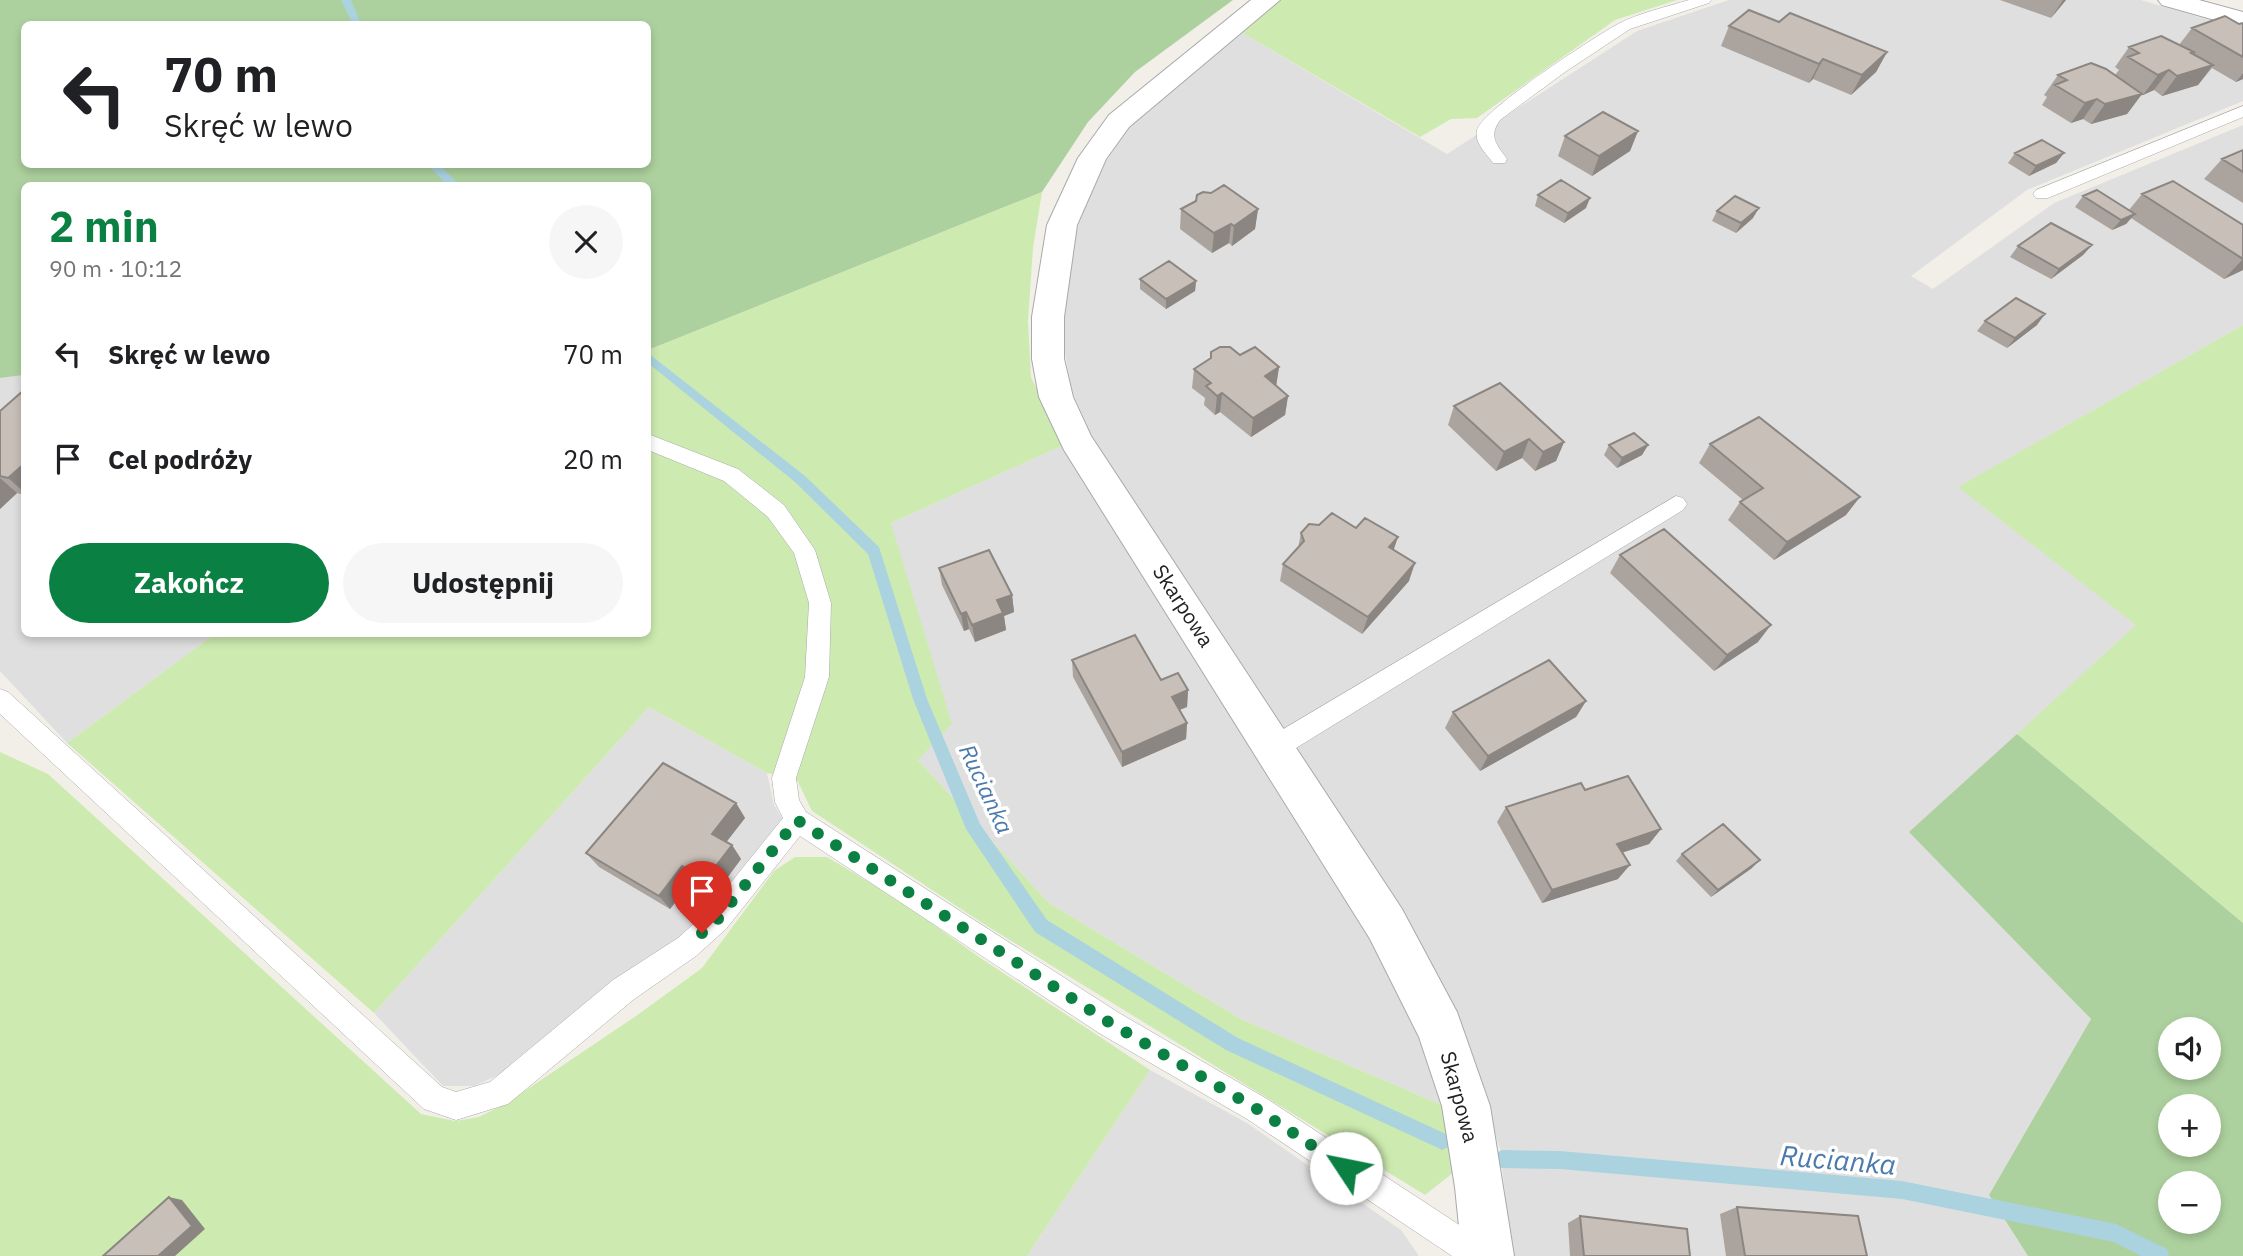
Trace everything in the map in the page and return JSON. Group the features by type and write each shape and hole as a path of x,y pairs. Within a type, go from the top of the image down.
{"street":[{"name":"Skarpowa","path":"1267,0 1150,93 1119,121 1092,158 1062,225 1056,246 1048,317 1048,359 1056,397 1076,441 1386,924 1440,1030 1466,1106 1488,1256"},
{"path":"2171,0 2243,20"}],"lane":[{"path":"1500,159 1485,141 1485,129 1494,117 1559,69 1625,26 1704,0"},
{"path":"2042,194 2243,111"},
{"path":"651,443 731,475 776,511 804,550 820,603 817,677 784,778 787,802 797,820 1110,1023 1257,1109 1479,1256"},
{"path":"1274,748 1676,504"},
{"path":"0,699 434,1099 456,1105 498,1094 623,990 687,947 717,920 797,820"}],"shaded area":[{"path":"1729,0 2141,0 2243,30 2243,101 2027,190 1911,276 1933,289 2054,203 2243,125 2243,325 1959,487 2137,625 1910,832 2091,1019 1989,1195 2028,1256 1512,1256 1500,1149 1483,1098 1204,617 1093,438 1072,391 1062,337 1067,260 1085,206 1107,160 1129,127 1241,32 1447,154 1637,31"},
{"path":"21,375 21,637 211,637 67,743 0,671 0,378"},
{"path":"1064,445 1375,929 1449,1108 1241,1019 1049,903 918,760 891,523"},
{"path":"649,707 767,773 774,805 784,821 678,940 503,1073 474,1086 443,1086 374,1013"},
{"path":"1150,1070 1247,1123 1401,1230 1419,1256 1027,1256"}],"green space":[{"path":"0,0 1233,0 1135,72 1088,122 1042,192 651,349 651,182 21,182 21,375 0,378"},
{"path":"1281,0 1677,0 1615,20 1477,118 1451,119 1420,137 1241,32"},
{"path":"1042,192 1033,248 1028,321 1031,377 1064,445 891,523 952,724 918,760 1049,903 1241,1019 1449,1108 1458,1169 1425,1195 987,926 812,811 797,780 767,773 649,707 374,1013 67,743 211,637 651,637 651,349"},
{"path":"2243,325 2243,923 2017,734 2136,625 1958,487"},
{"path":"2017,734 2243,923 2243,1256 2028,1256 1989,1195 2091,1019 1909,832"},
{"path":"0,752 48,774 421,1114 455,1121 479,1117 507,1103 636,1016 702,968 774,871 795,857 827,857 899,900 979,957 1150,1070 1027,1256 0,1256"}],"building":[{"path":"1749,10 1779,22 1790,13 1887,52 1862,75 1823,59 1819,64 1729,26"},
{"path":"2225,16 2239,24 2243,23 2243,57 2192,28"},
{"path":"2161,36 2213,65 2177,76 2169,70 2158,75 2128,57 2139,53 2129,47"},
{"path":"2091,63 2106,69 2142,94 2105,104 2097,99 2085,103 2055,85 2067,80 2058,75"},
{"path":"1603,112 1638,131 1599,156 1565,136"},
{"path":"2042,140 2064,153 2036,166 2015,153"},
{"path":"2243,150 2243,172 2222,159"},
{"path":"1561,180 1590,198 1568,213 1538,195"},
{"path":"2173,181 2243,225 2243,259 2142,194"},
{"path":"1224,185 1258,209 1234,226 1231,224 1214,233 1181,209 1196,201 1197,195 1203,192 1211,193"},
{"path":"2097,190 2135,214 2121,220 2083,196"},
{"path":"1735,196 1759,208 1741,223 1717,211"},
{"path":"2051,223 2092,245 2059,269 2018,246"},
{"path":"1169,261 1196,281 1166,299 1140,279"},
{"path":"2016,298 2045,314 2015,338 1985,321"},
{"path":"1220,347 1230,347 1240,355 1255,347 1279,367 1265,376 1288,396 1253,418 1222,393 1217,396 1206,386 1211,383 1194,369 1211,358 1211,352"},
{"path":"1500,383 1564,442 1543,452 1529,439 1504,452 1454,406"},
{"path":"21,393 21,467 8,478 0,476 0,411"},
{"path":"1759,417 1860,497 1787,542 1740,502 1763,488 1710,444"},
{"path":"1634,433 1648,445 1622,458 1609,445"},
{"path":"1332,513 1356,528 1365,518 1398,537 1389,547 1415,563 1368,617 1283,564 1304,541 1301,533 1309,524 1319,525"},
{"path":"1664,529 1771,625 1727,655 1620,555"},
{"path":"989,550 1012,595 997,600 1003,613 972,625 966,612 961,614 939,568"},
{"path":"1135,635 1161,680 1178,673 1188,690 1172,697 1187,723 1122,752 1072,660"},
{"path":"1549,660 1586,701 1488,756 1453,712"},
{"path":"663,763 736,803 712,834 732,845 706,879 682,866 659,896 586,853"},
{"path":"1628,776 1661,829 1617,844 1630,865 1552,890 1506,807 1581,783 1585,790"},
{"path":"1723,824 1760,860 1718,890 1682,854"},
{"path":"169,1197 192,1226 158,1256 103,1256"},
{"path":"1737,1207 1858,1216 1867,1256 1745,1256"},
{"path":"1580,1216 1687,1229 1690,1256 1584,1256"}],"waterway":[{"name":"Rucianka","path":"346,0 356,21"},
{"name":"Rucianka","path":"436,168 451,182"},
{"name":"Rucianka","path":"651,359 800,479 874,551 920,699 974,829 1041,926 1232,1044 1442,1141"},
{"name":"Rucianka","path":"1502,1159 1560,1160 1902,1190 2116,1233 2160,1256"}],"route":[{"path":"702,933 717,920 797,820 1110,1023 1257,1109 1346,1168"}]}
